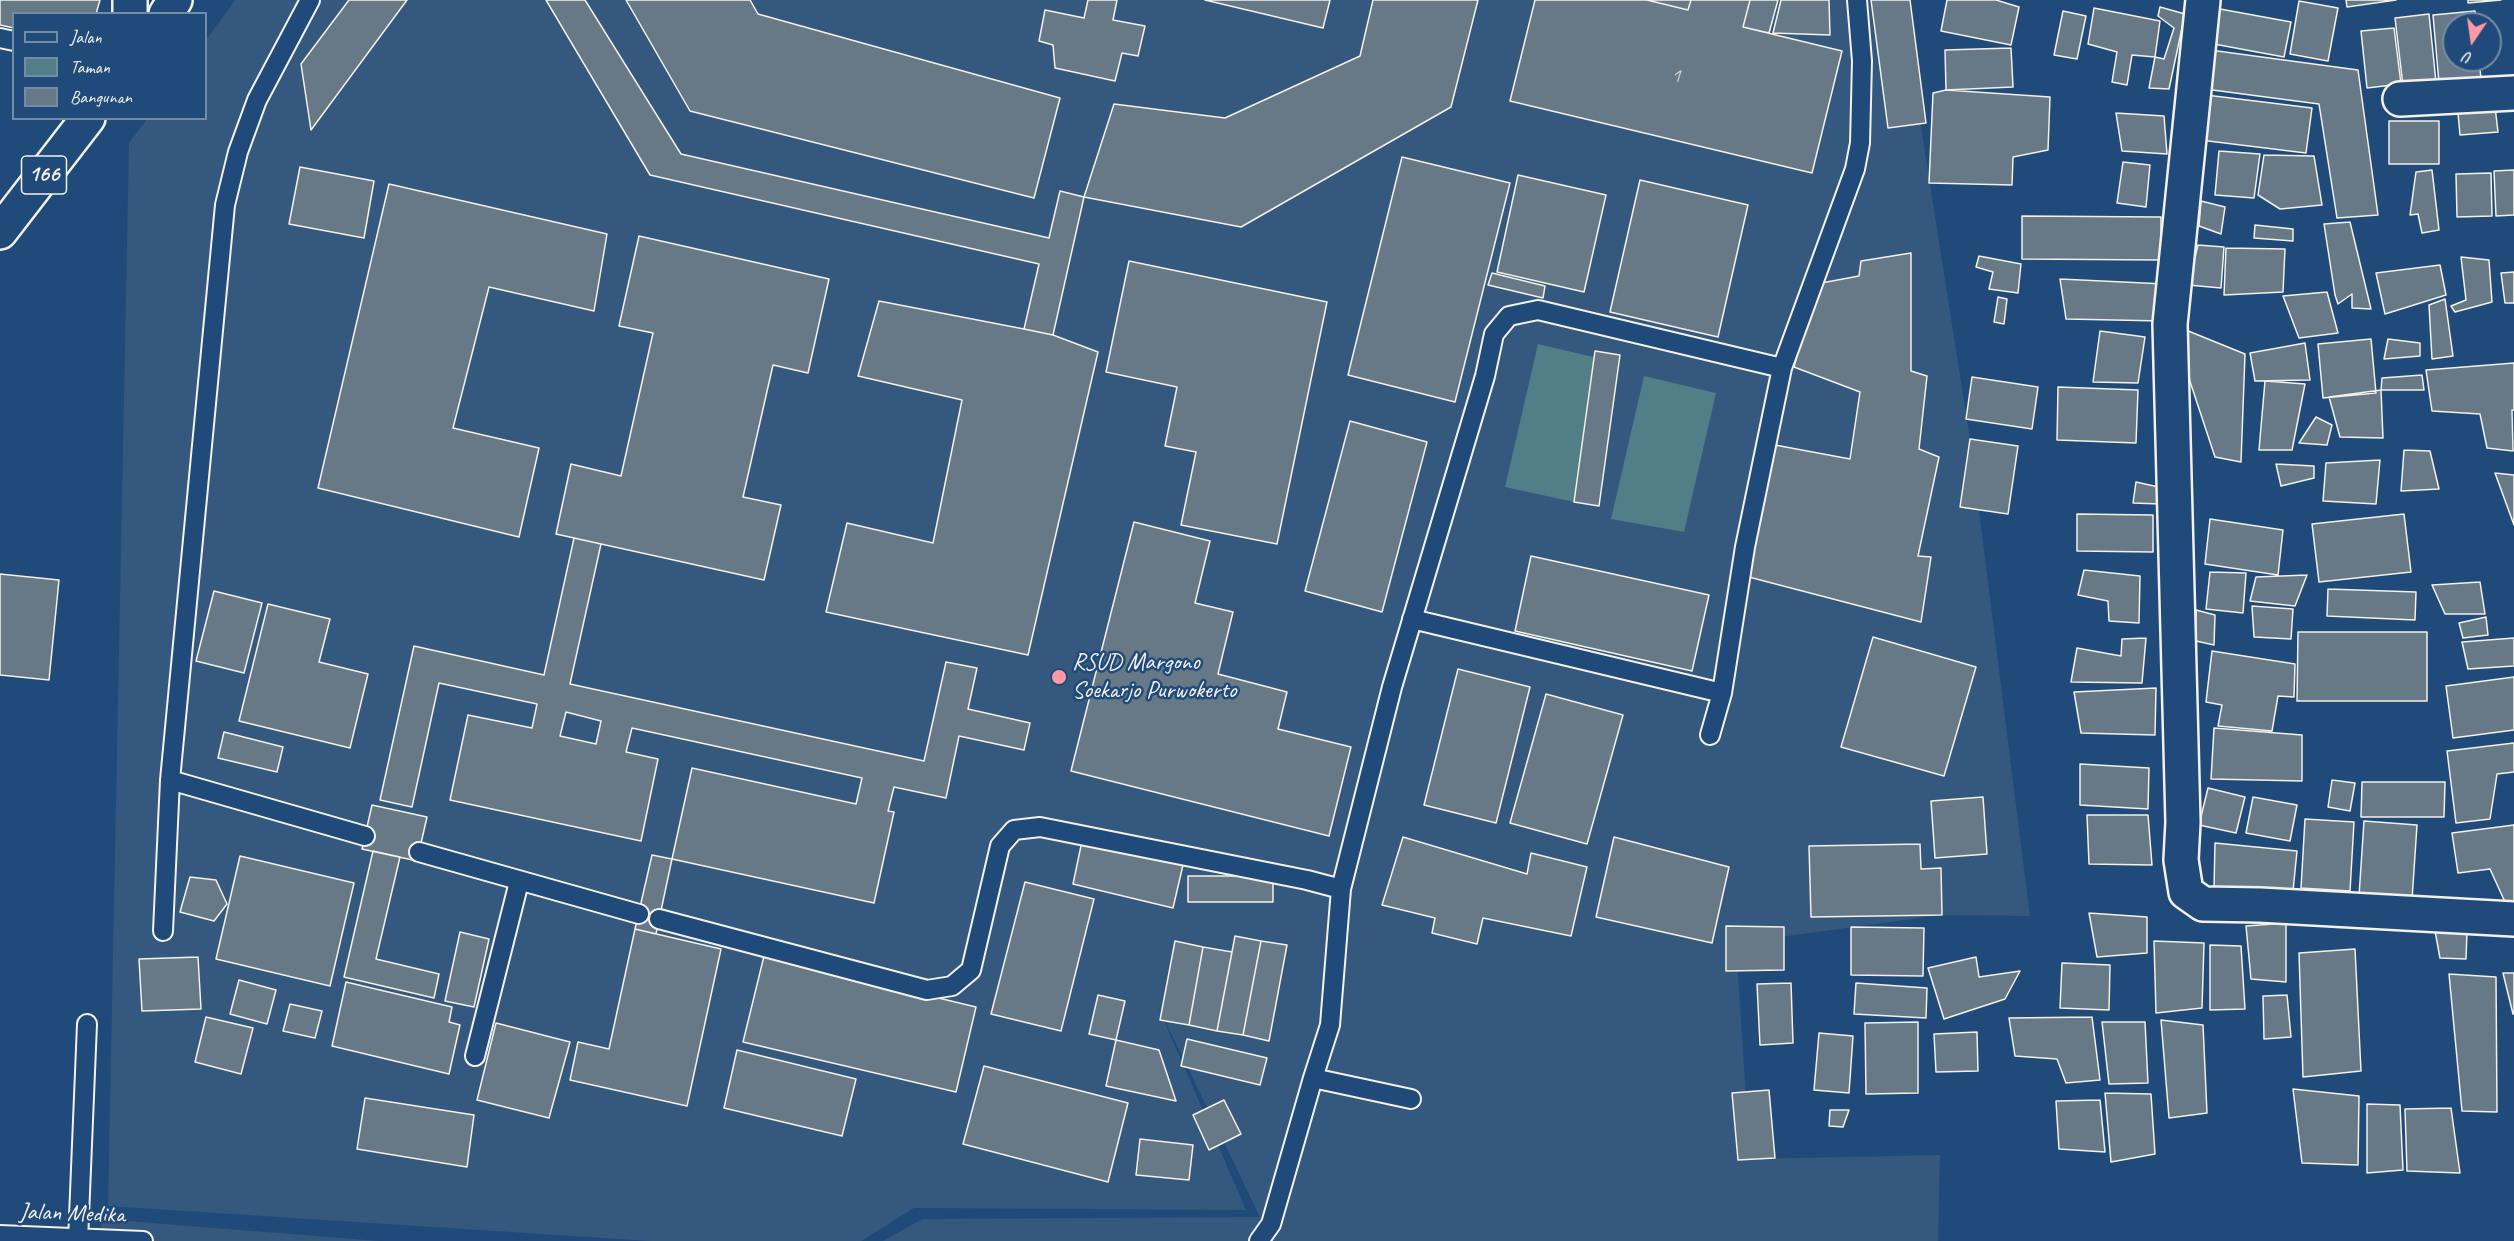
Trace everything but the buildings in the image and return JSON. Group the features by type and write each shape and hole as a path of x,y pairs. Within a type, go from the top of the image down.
{"street":[{"path":"2203,0 2170,324 2183,822 2181,860 2186,892 2203,904 2514,919"},
{"path":"2400,99 2514,93"},
{"name":"166","path":"0,232 86,120"}],"lane":[{"path":"164,931 170,780 225,205 238,152 257,100 310,0"},
{"path":"1710,735 1722,693 1745,547 1782,368 1855,169 1860,143 1862,61 1857,0"},
{"path":"1259,1241 1271,1224 1330,1025 1341,889 1392,687 1485,376 1494,334 1509,316 1538,310 1782,368"},
{"path":"1412,619 1722,693"},
{"path":"170,780 365,836"},
{"path":"659,919 927,990 952,986 971,970 1000,846 1014,830 1040,827 1071,832 1341,889"},
{"path":"419,852 639,914"},
{"path":"475,1056 519,882"},
{"path":"78,1240 87,1024"},
{"path":"1313,1078 1411,1099"},
{"name":"Jalan Medika","path":"0,1235 143,1241"}],"shaded area":[{"name":"RSUD Margono Soekarjo Purwokerto","path":"235,0 1888,0 1911,63 1970,439 2030,916 1942,915 1736,943 1750,1159 1940,1155 1938,1241 883,1241 922,1219 1260,1217 1156,1002 1246,1210 914,1208 861,1241 650,1241 108,1206 129,143 146,120 207,120 207,39"},
{"path":"102,1219 379,1241 99,1241"}],"green space":[{"path":"1538,344 1610,361 1574,502 1505,487"},
{"path":"1644,376 1716,393 1684,532 1611,519"}],"place":[{"name":"RSUD Margono Soekarjo Purwokerto","path":"1059,677"}]}
